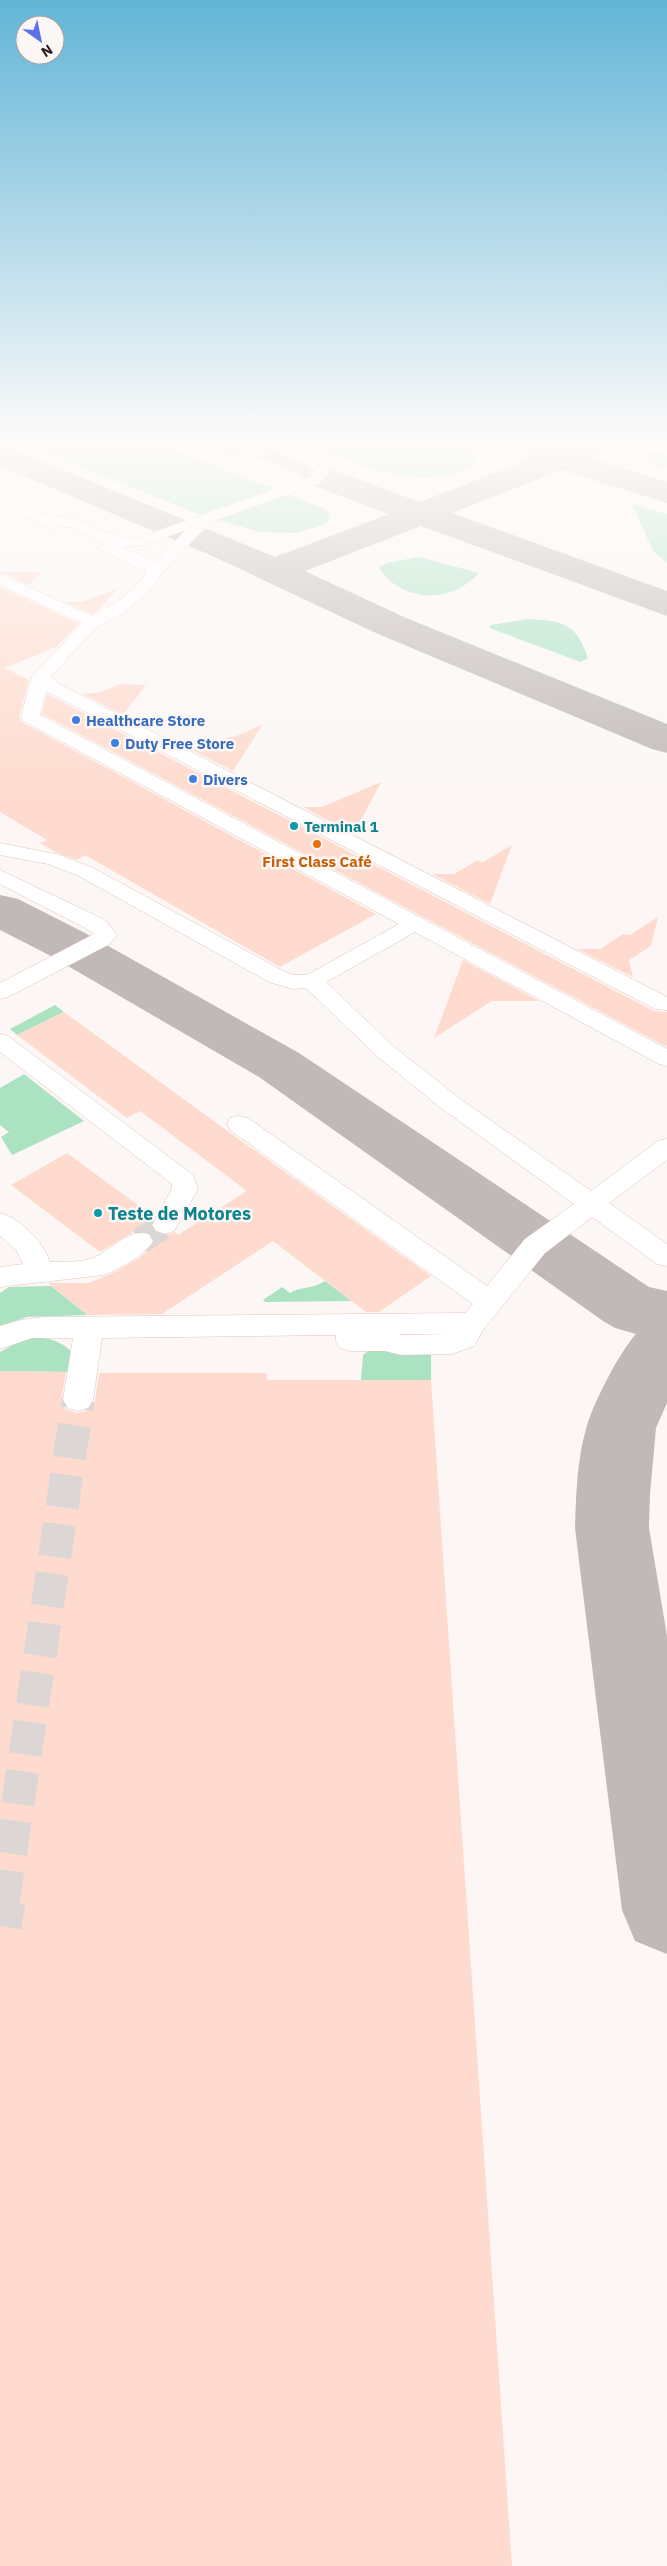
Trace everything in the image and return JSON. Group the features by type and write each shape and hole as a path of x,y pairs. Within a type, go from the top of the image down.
{"lane":[{"path":"146,564 155,571"},
{"path":"162,564 145,587 117,610 92,622 41,676 30,717 667,1059"},
{"path":"0,579 92,622"},
{"path":"41,676 53,688 663,1004"},
{"path":"0,849 53,860 86,872 277,977 293,982 312,981 414,924"},
{"path":"0,876 97,925 106,934 100,940 0,992"},
{"path":"312,981 385,1051 450,1103 667,1257"},
{"path":"0,1041 184,1181 185,1190 165,1225"},
{"path":"239,1124 482,1312"},
{"path":"0,1339 8,1333 33,1326 350,1333 401,1344 452,1344 464,1339 482,1312 536,1246 667,1147"},
{"path":"0,1222 33,1252 38,1260 38,1272"},
{"path":"0,1277 93,1268 102,1265 140,1241"},
{"path":"78,1400 89,1328"}],"green space":[{"path":"385,564 444,564 479,573 468,583 455,590 427,595 413,593 400,588 389,580 379,568"},
{"path":"528,619 551,621 567,626 579,637 588,658 581,662 489,628 491,625"},
{"path":"55,1005 64,1012 17,1035 10,1029"},
{"path":"24,1074 84,1121 12,1155 1,1137 9,1132 0,1125 0,1088"},
{"path":"325,1281 352,1301 265,1302 263,1300 282,1287 290,1293"},
{"path":"51,1286 88,1315 27,1317 0,1326 0,1293 9,1287"},
{"path":"25,1338 49,1339 65,1346 70,1350 71,1372 0,1371 0,1352"},
{"path":"373,1347 431,1350 431,1380 361,1380 363,1355"}],"building":[{"path":"0,572 42,572 29,585"},
{"path":"0,587 79,624 56,647 5,668 29,680 19,717 22,722 376,914 280,967 85,855 77,860 55,852 40,843 47,840 0,812"},
{"path":"118,588 98,611 92,614 65,602 83,602"},
{"path":"121,684 146,685 123,715 82,694 98,693"},
{"path":"47,694 654,1011 667,1012 667,1047 42,714"},
{"path":"263,724 233,771 186,747 204,747 228,737 234,737"},
{"path":"381,782 354,834 303,807 322,807"},
{"path":"512,845 490,904 432,874 454,874 476,861 483,862"},
{"path":"658,917 651,946 629,960 633,977 577,949 600,949 623,934 630,935"},
{"path":"463,960 539,1001 492,1001 434,1038"},
{"path":"64,1012 431,1276 379,1312 366,1312 273,1241 162,1314 87,1315 48,1283 89,1283 117,1271 139,1258 151,1248 155,1240 151,1233 133,1232 100,1252 11,1185 67,1153 154,1217 150,1226 155,1233 164,1236 175,1232 178,1235 247,1191 140,1111 127,1118 17,1035"},
{"path":"0,1371 66,1372 61,1401 67,1410 77,1413 89,1410 95,1401 99,1373 267,1373 267,1380 431,1380 512,2566 0,2566"}],"taxiway":[{"path":"259,564 274,571"},
{"path":"274,571 292,564"},
{"path":"557,564 667,604"},
{"path":"274,571 390,625 667,740"},
{"path":"0,910 67,944 279,1065 626,1304 638,1311 667,1315"},
{"path":"667,1345 650,1363 621,1428 613,1494 612,1528 667,1910"}],"tunnel":[{"path":"140,1241 165,1225"},
{"path":"3,1903 78,1400"},
{"path":"0,1926 4,1901"}],"place":[{"name":"Healthcare Store","path":"76,720"},
{"name":"Duty Free Store","path":"115,743"},
{"name":"Divers","path":"193,779"},
{"name":"Terminal 1","path":"294,826"},
{"name":"First Class Café","path":"317,844"},
{"name":"Teste de Motores","path":"98,1213"}]}
